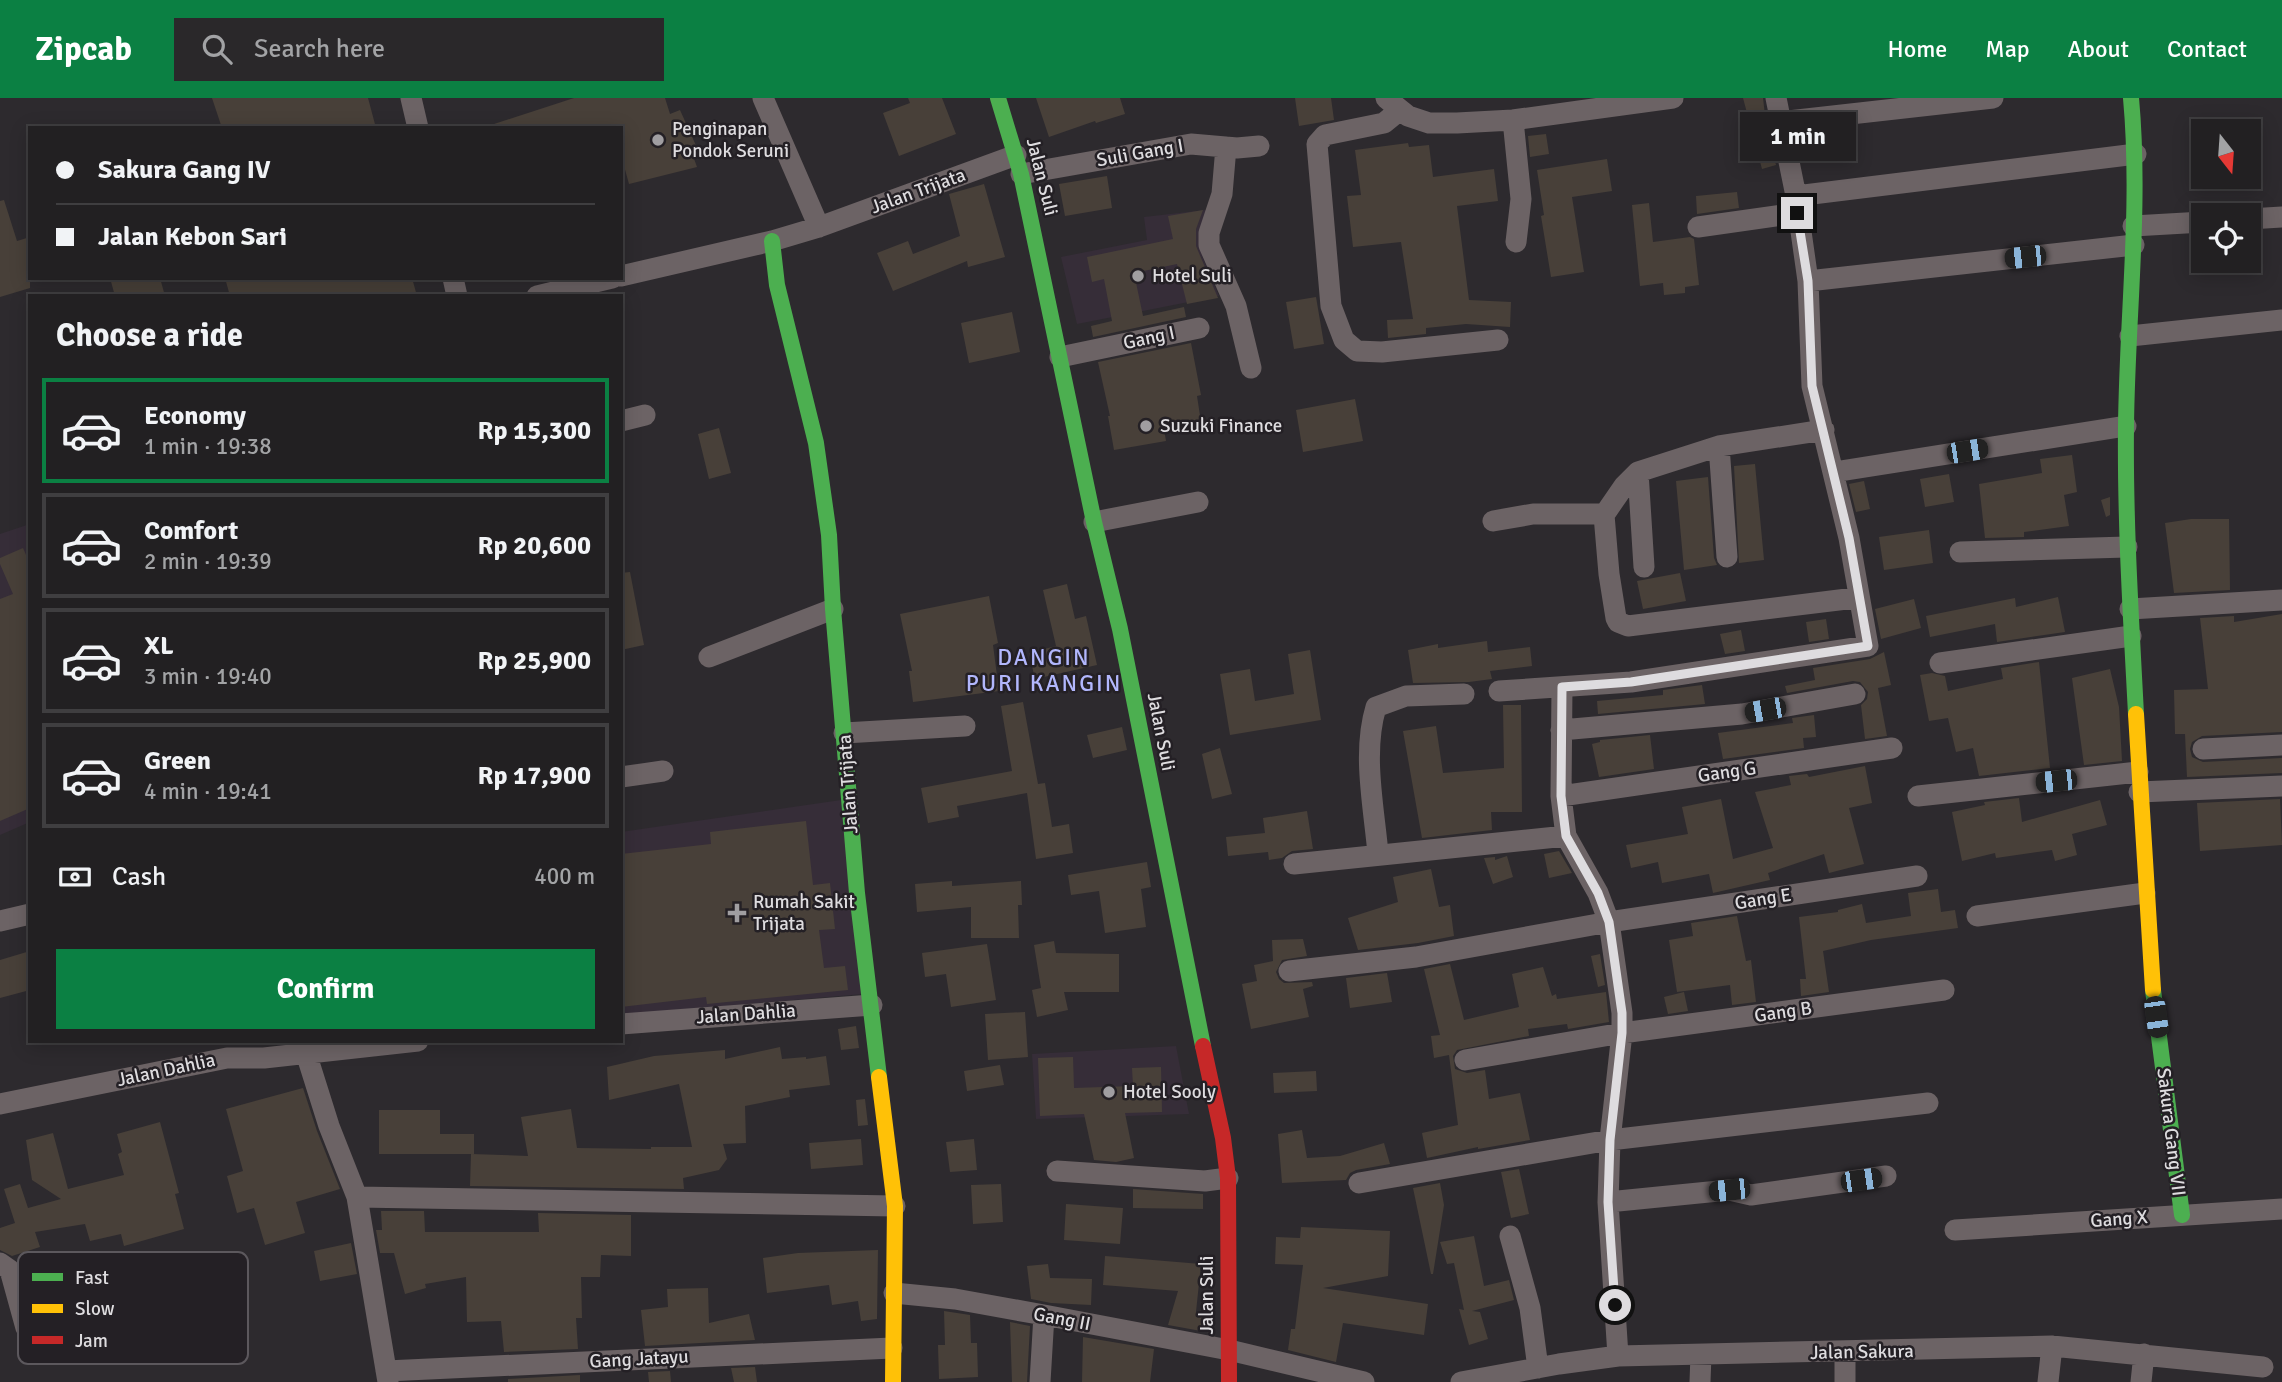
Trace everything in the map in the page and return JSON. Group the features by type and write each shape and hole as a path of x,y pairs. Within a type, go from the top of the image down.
{"street":[{"path":"411,98 418,126"},
{"path":"763,98 820,227"},
{"name":"Jalan Suli","path":"998,98 1018,164 1094,522 1120,629 1190,986 1223,1138 1228,1178 1229,1382"},
{"path":"1498,340 1382,352 1357,351 1344,340 1331,306 1317,144 1325,135 1384,123 1393,104 1408,116 1429,123 1513,120 1673,98"},
{"path":"1499,691 1631,682 1868,646 1849,538 1812,386 1808,281 1797,204 1776,98"},
{"path":"1779,122 1993,98"},
{"name":"Sakura Gang VII","path":"2132,98 2136,154 2126,426 2127,547 2150,965 2182,1215"},
{"path":"1513,120 1521,199 1516,242"},
{"name":"Suli Gang I","path":"1018,164 1191,144 1259,146"},
{"path":"1226,147 1222,194 1209,233 1209,245 1236,306 1251,368"},
{"path":"1698,227 1797,204 2136,154"},
{"name":"Jalan Trijata","path":"893,1382 895,1206 857,893 833,609 830,536 816,443 777,285 772,241 1018,164"},
{"path":"2261,218 2282,217"},
{"path":"1808,281 2134,235 2191,224"},
{"path":"623,276 772,241"},
{"path":"545,294 604,280"},
{"path":"2130,336 2282,320"},
{"name":"Gang I","path":"1060,357 1199,328"},
{"path":"623,420 645,415"},
{"path":"1834,472 2126,426"},
{"path":"1824,430 1719,446 1637,472 1604,515 1616,618 1623,625 1842,600 1858,595"},
{"path":"1719,446 1727,557"},
{"path":"1637,472 1644,567"},
{"path":"1094,522 1198,502"},
{"path":"1493,521 1533,514 1604,515"},
{"path":"1960,552 2127,547"},
{"path":"2130,609 2282,600"},
{"path":"709,657 833,609"},
{"path":"1940,663 2131,636"},
{"path":"1562,687 1561,796 1566,836 1598,893 1609,922 1622,1013 1610,1140 1608,1202 1618,1356"},
{"path":"1378,854 1370,760 1372,721 1376,707 1406,696 1464,694"},
{"path":"1561,730 1742,714 1855,694"},
{"path":"845,733 965,726"},
{"path":"2203,748 2282,746"},
{"name":"Gang G","path":"1561,796 1892,748"},
{"path":"623,777 663,771"},
{"path":"1918,796 2139,782 2282,786"},
{"path":"1294,864 1566,836"},
{"name":"Gang E","path":"1289,971 1416,957 1609,922 1917,876"},
{"path":"1977,916 2145,893"},
{"path":"0,921 28,914"},
{"name":"Gang B","path":"1465,1060 1622,1033 1944,990"},
{"name":"Jalan Dahlia","path":"623,1024 872,1005"},
{"name":"Jalan Dahlia","path":"0,1104 225,1050 264,1058 398,1043"},
{"path":"306,1052 329,1126 358,1198 387,1377"},
{"path":"1359,1184 1610,1140 1928,1103"},
{"path":"1057,1171 1205,1181 1228,1178"},
{"path":"1608,1202 1729,1190 1751,1195 1886,1176"},
{"path":"358,1198 895,1206"},
{"name":"Gang X","path":"1955,1230 2282,1209"},
{"path":"1510,1236 1530,1308 1538,1368"},
{"path":"0,1263 10,1270 18,1299"},
{"name":"Gang II","path":"894,1293 956,1299 1229,1350"},
{"path":"1040,1382 1044,1315"},
{"path":"2048,1382 2052,1346"},
{"name":"Jalan Sakura","path":"1461,1382 1538,1368 1559,1373 1618,1356 1845,1353 2052,1346 2263,1367"},
{"name":"Gang Jatayu","path":"387,1377 892,1348"},
{"path":"1229,1350 1364,1382"},
{"path":"1845,1353 1845,1382"},
{"path":"2141,1382 2144,1354"},
{"path":"1700,1382 1701,1355"}],"shaded area":[{"name":"Hotel Suli","path":"1214,209 1200,240 1202,256 1219,296 1077,324 1061,257 1147,240 1144,217"},
{"path":"28,525 28,823 0,835 0,534"},
{"name":"Rumah Sakit Trijata","path":"841,800 863,994 623,1015 623,832"},
{"name":"Hotel Sooly","path":"1176,1046 1189,1114 1036,1119 1032,1054"}],"building":[{"path":"212,98 368,98 375,126 221,126"},
{"path":"574,98 665,98 670,114 680,110 698,150 692,153 697,167 629,184 623,162 623,126 494,124"},
{"path":"908,98 942,98 956,134 899,156 883,113 910,103"},
{"path":"1036,98 1120,98 1125,114 1049,137"},
{"path":"1295,98 1331,98 1334,120 1299,126"},
{"path":"1743,98 1763,98 1776,165 1762,169"},
{"path":"1546,134 1549,154 1530,157 1528,136"},
{"path":"1408,143 1409,147 1429,145 1433,177 1494,169 1498,201 1457,206 1469,300 1511,302 1510,327 1466,324 1426,328 1426,334 1388,338 1387,320 1413,319 1401,242 1353,247 1347,196 1361,195 1355,150"},
{"path":"1607,159 1612,191 1572,197 1584,272 1551,277 1537,170"},
{"path":"1107,176 1112,208 1065,216 1059,184"},
{"path":"984,184 1005,257 968,267 967,261 893,291 877,253 908,241 913,254 960,236 949,194"},
{"path":"1737,192 1739,208 1697,214 1696,196"},
{"path":"4,200 17,241 28,238 30,288 0,297 0,201"},
{"path":"1649,203 1653,242 1690,237 1694,239 1699,285 1685,287 1685,293 1664,295 1663,283 1640,286 1632,205"},
{"path":"1203,210 1196,229 1196,246 1218,298 1187,304 1177,264 1134,273 1143,316 1184,307 1186,317 1093,337 1091,326 1112,321 1104,279 1092,282 1087,257 1173,239 1168,216"},
{"path":"111,280 161,280 164,294 114,294"},
{"path":"226,280 413,280 416,294 229,294"},
{"path":"1316,297 1324,344 1294,349 1286,302"},
{"path":"1012,312 1020,352 969,363 961,323"},
{"path":"1191,343 1201,395 1197,396 1201,422 1164,429 1166,441 1114,450 1110,416 1098,362"},
{"path":"1355,399 1363,441 1303,452 1296,410"},
{"path":"719,428 731,473 709,479 698,434"},
{"path":"2072,455 2077,492 2064,495 2069,526 2024,532 2024,537 1985,538 1979,484 2042,473 2040,459"},
{"path":"1755,464 1764,560 1739,563 1734,466"},
{"path":"1949,474 1954,502 1925,507 1920,479"},
{"path":"1708,477 1714,558 1717,565 1684,570 1676,481"},
{"path":"1864,481 1870,509 1856,512 1849,484"},
{"path":"2110,497 2110,515 2106,517 2101,500"},
{"path":"2191,519 2229,519 2230,590 2174,593 2165,523"},
{"path":"1929,530 1933,563 1884,570 1879,537"},
{"path":"23,548 28,559 28,809 0,821 0,599 13,594 0,558"},
{"path":"630,572 644,645 623,650 623,573"},
{"path":"1680,573 1686,601 1643,609 1637,581"},
{"path":"1067,584 1075,619 1086,616 1097,665 1035,679 1029,653 1056,646 1043,590"},
{"path":"989,596 998,643 993,645 999,691 913,702 909,671 912,671 900,614"},
{"path":"2058,597 2065,632 1997,642 1995,624 1930,637 1926,616 2015,598 2016,607"},
{"path":"1914,599 1921,628 1881,639 1875,609"},
{"path":"2282,614 2282,732 2202,736 2192,742 2190,749 2192,757 2203,762 2282,758 2282,773 2187,777 2185,734 2175,734 2174,690 2208,689 2200,618 2234,616 2234,622"},
{"path":"1826,619 1829,639 1809,642 1806,622"},
{"path":"1741,630 1745,651 1725,654 1720,634"},
{"path":"1487,641 1488,652 1530,647 1532,666 1490,671 1492,679 1413,683 1408,650 1438,644 1438,648"},
{"path":"1310,650 1321,720 1230,735 1220,674 1250,669 1255,701 1294,694 1288,654"},
{"path":"1884,652 1891,685 1878,688 1887,736 1865,739 1861,705 1867,699 1868,692 1860,682 1787,693 1785,686 1815,680 1813,668 1870,659"},
{"path":"2039,662 2050,768 1979,776 1973,748 1956,752 1948,718 1929,721 1920,675 1932,673 1945,676 1948,691 2003,679 2001,668"},
{"path":"2110,669 2119,707 2122,761 2084,765 2072,678"},
{"path":"1702,685 1705,704 1598,714 1597,701 1663,695 1663,690"},
{"path":"1023,702 1038,784 1045,783 1052,827 1069,824 1073,853 1036,859 1027,793 957,806 959,817 928,823 921,788 1012,771 1001,706"},
{"path":"1503,705 1521,705 1522,812 1491,812 1492,830 1422,838 1403,731 1436,726 1443,773 1504,768"},
{"path":"1814,715 1816,737 1803,738 1804,748 1723,759 1718,733 1793,723 1792,718"},
{"path":"1122,727 1127,750 1093,758 1087,735"},
{"path":"1650,735 1654,769 1599,777 1592,744 1600,740"},
{"path":"1220,748 1232,794 1212,799 1202,754"},
{"path":"1865,766 1872,803 1849,808 1864,864 1829,873 1824,854 1768,873 1770,880 1713,893 1709,874 1662,883 1658,862 1631,868 1626,845 1688,834 1682,807 1721,799 1733,859 1773,848 1755,792 1791,785 1789,776 1807,774 1809,777"},
{"path":"2019,798 2022,822 2100,800 2107,825 2072,834 2077,855 2055,861 2052,850 1996,858 1995,853 1962,861 1952,812 1985,805 1984,802"},
{"path":"2280,799 2282,845 2200,851 2197,803"},
{"path":"1307,811 1313,849 1292,851 1282,858 1269,860 1268,852 1228,856 1226,837 1265,833 1263,818"},
{"name":"Rumah Sakit Trijata","path":"806,821 813,885 830,883 835,929 819,930 824,968 845,966 848,990 707,1004 706,997 623,1007 623,854 711,844 710,832"},
{"path":"1559,851 1572,873 1549,878 1544,854"},
{"path":"1507,856 1513,877 1493,884 1484,858 1495,857 1495,860"},
{"path":"1147,862 1151,887 1141,889 1146,927 1105,933 1099,891 1071,895 1068,875"},
{"path":"1431,869 1439,907 1450,905 1454,936 1358,950 1348,918 1398,902 1393,877"},
{"path":"952,881 952,886 1021,881 1022,905 1018,905 1019,938 971,938 971,907 917,912 915,884"},
{"path":"1938,889 1941,912 1955,910 1958,928 1871,940 1823,951 1829,992 1801,996 1800,979 1806,979 1799,917 1838,912 1862,904 1866,923 1911,916 1908,893"},
{"path":"1737,916 1746,961 1751,960 1756,1002 1732,1005 1730,985 1677,992 1669,940 1693,936 1691,923"},
{"path":"1303,939 1307,956 1282,960 1276,972 1284,983 1312,982 1313,986 1303,989 1309,1017 1251,1029 1242,984 1257,981 1254,965 1273,961 1272,940"},
{"path":"1054,941 1056,953 1119,954 1119,992 1064,992 1068,1010 1037,1017 1032,990 1041,988 1034,945"},
{"path":"987,944 996,1000 951,1007 946,974 925,977 922,953"},
{"path":"28,952 28,991 0,998 0,960"},
{"path":"1600,954 1605,985 1598,987 1591,956"},
{"path":"1450,964 1464,1020 1519,1007 1512,974 1543,967 1552,996 1556,994 1557,999 1606,992 1609,1022 1568,1029 1567,1024 1528,1029 1529,1036 1457,1050 1453,1056 1455,1069 1467,1073 1485,1070 1489,1099 1520,1093 1530,1140 1427,1158 1422,1133 1458,1125 1449,1055 1434,1058 1431,1036 1440,1035 1424,969"},
{"path":"1387,973 1392,1002 1350,1008 1346,978"},
{"path":"1684,992 1688,1011 1668,1014 1664,997"},
{"path":"1025,1012 1028,1057 988,1060 985,1014"},
{"path":"856,1026 859,1048 841,1050 838,1029"},
{"path":"780,1047 782,1059 826,1056 830,1085 789,1090 790,1097 745,1106 746,1143 723,1144 727,1159 719,1170 683,1178 684,1189 470,1186 471,1154 528,1156 521,1117 571,1109 577,1148 692,1147 679,1084 609,1100 607,1067 654,1056 725,1050 725,1059"},
{"path":"1073,1057 1074,1088 1133,1086 1132,1068 1161,1067 1162,1112 1125,1113 1134,1158 1116,1162 1094,1160 1084,1114 1040,1116 1038,1058"},
{"path":"1000,1065 1004,1085 967,1091 964,1071"},
{"path":"1316,1071 1317,1091 1274,1093 1273,1073"},
{"path":"303,1088 340,1189 296,1202 305,1233 265,1245 254,1208 237,1213 227,1176 243,1171 226,1109"},
{"path":"865,1099 868,1125 858,1126 856,1100"},
{"path":"379,1110 440,1110 440,1134 474,1134 474,1154 379,1154"},
{"path":"160,1122 179,1193 175,1194 184,1229 124,1246 121,1234 90,1241 85,1224 35,1232 40,1247 12,1256 0,1250 0,1228 15,1223 4,1189 20,1184 28,1208 61,1199 32,1180 26,1140 53,1133 68,1189 124,1175 118,1154 122,1152 117,1134"},
{"path":"1302,1130 1307,1158 1340,1156 1384,1143 1390,1164 1356,1170 1350,1173 1346,1180 1282,1183 1278,1134"},
{"path":"861,1139 863,1165 811,1169 809,1143"},
{"path":"974,1139 977,1170 950,1172 946,1142"},
{"path":"1519,1169 1529,1214 1511,1218 1501,1172"},
{"path":"1440,1183 1444,1205 1431,1274 1413,1188"},
{"path":"1001,1184 1003,1222 973,1224 971,1185"},
{"path":"1133,1189 1203,1194 1203,1209 1133,1208"},
{"path":"1066,1204 1123,1208 1120,1244 1064,1240"},
{"path":"381,1211 424,1211 425,1232 539,1232 538,1213 631,1215 631,1256 601,1255 600,1277 581,1277 582,1318 576,1318 578,1349 504,1352 501,1321 467,1322 466,1277 425,1284 426,1288 405,1294 394,1253 380,1253 376,1230 382,1230"},
{"path":"1301,1227 1390,1231 1388,1276 1323,1288 1428,1304 1424,1335 1343,1323 1336,1362 1288,1350 1291,1329 1295,1329 1303,1265 1275,1264 1276,1237 1300,1238"},
{"path":"1474,1236 1484,1286 1509,1280 1514,1300 1472,1311 1480,1312 1488,1339 1469,1345 1459,1309 1464,1310 1454,1263 1447,1264 1440,1242"},
{"path":"351,1243 357,1274 320,1281 314,1251"},
{"path":"878,1250 877,1319 861,1321 858,1301 832,1305 829,1285 767,1293 763,1258 798,1253"},
{"path":"1105,1256 1201,1264 1196,1312 1212,1316 1212,1333 1168,1325 1178,1291 1103,1285"},
{"path":"1048,1264 1050,1278 1092,1279 1091,1305 1031,1299 1027,1266"},
{"path":"708,1288 709,1323 749,1314 755,1340 645,1346 641,1310 668,1307 667,1289"},
{"path":"944,1311 970,1315 971,1343 977,1343 978,1377 939,1379 938,1345 945,1345"},
{"path":"1010,1322 1030,1326 1027,1382 1012,1382"},
{"path":"1083,1337 1154,1349 1150,1382 1082,1382"},
{"path":"755,1367 757,1382 734,1382 731,1368"},
{"path":"670,1371 671,1382 649,1382 648,1372"},
{"path":"580,1375 580,1382 508,1382 508,1379"}],"traffic: fast":[{"path":"998,98 1021,174 1094,522 1120,629 1203,1046"},
{"path":"2131,98 2135,180 2126,463 2136,714"},
{"path":"772,241 777,285 816,443 829,535 857,893 879,1077"},
{"path":"2153,990 2182,1215"}],"traffic: slow":[{"path":"2136,714 2153,990"},
{"path":"879,1077 895,1206 893,1382"}],"traffic: jam":[{"path":"1203,1046 1223,1138 1228,1178 1229,1382"}],"place":[{"name":"Penginapan Pondok Seruni","path":"658,140"},
{"name":"Hotel Suli","path":"1138,276"},
{"name":"Suzuki Finance","path":"1146,426"},
{"name":"Rumah Sakit Trijata","path":"737,913"},
{"name":"Hotel Sooly","path":"1109,1092"}],"district":[{"name":"DANGIN PURI KANGIN","path":"1044,670"}],"route":[{"path":"1615,1305 1608,1202 1610,1140 1622,1013 1609,922 1598,893 1566,836 1561,796 1562,687 1631,682 1868,646 1849,538 1812,386 1808,281 1797,213"}]}
